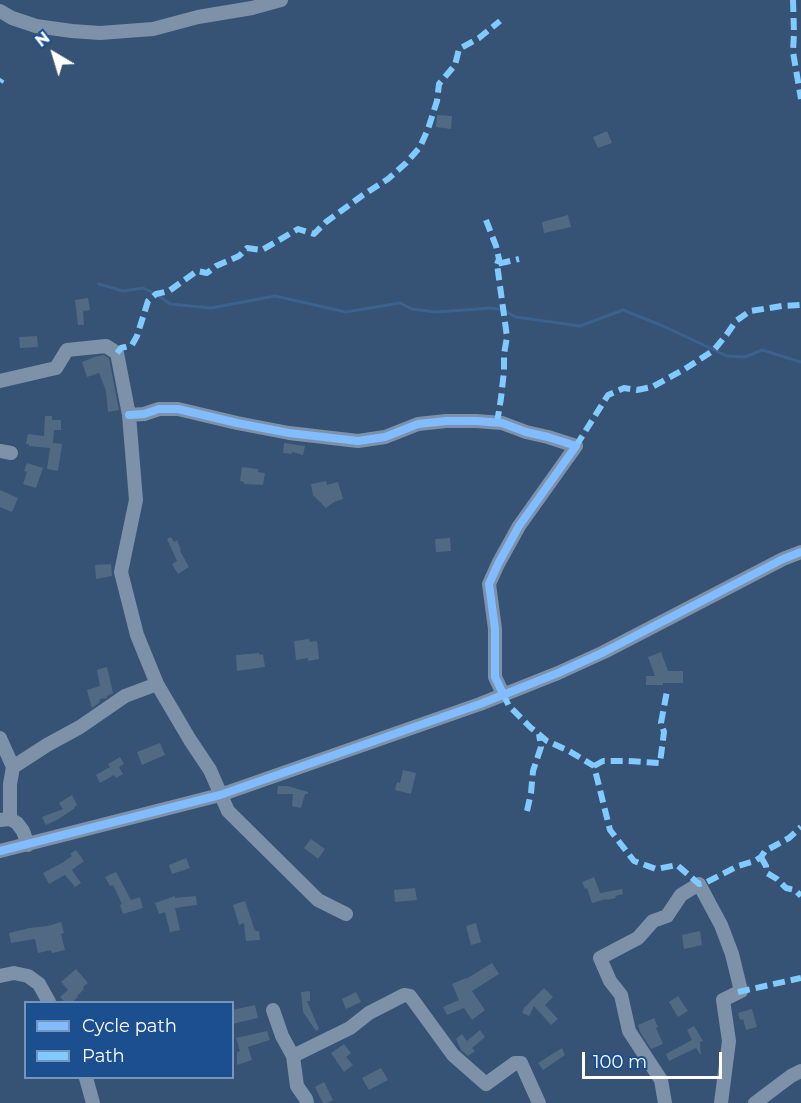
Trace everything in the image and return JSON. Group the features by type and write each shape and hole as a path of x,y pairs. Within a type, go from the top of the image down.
{"street":[{"path":"0,10 12,18 36,26 100,33 153,29 281,0"},
{"path":"0,381 56,368 67,350 106,345 117,353 129,415 135,500 121,572 137,635 158,684 210,770 228,812 318,900 346,914"},
{"path":"129,415 144,414 159,409 178,410 278,431 358,441 385,437 418,424 476,420 502,423 576,446 519,526 489,584 495,629 495,677 503,694"},
{"path":"0,851 220,795 480,704 604,652 783,559 801,552"},
{"path":"13,766 80,728 125,696 158,684"},
{"path":"0,738 13,766 5,819 17,823 23,831 27,844"},
{"path":"665,1103 661,1080 629,1031 621,995 610,981 600,958 638,938 653,921 667,916 681,895 699,884 721,925 732,954 741,991 723,1000 729,1041 721,1103"},
{"path":"0,976 14,974 28,976 39,984 48,1001"},
{"path":"293,1056 350,1028 369,1013 404,995 410,996 453,1055 486,1084 515,1063 521,1063 539,1103"},
{"path":"273,1010 282,1036 293,1056 297,1086 308,1103"},
{"path":"755,1103 801,1071"},
{"path":"87,1079 93,1103"}],"building":[{"path":"437,115 452,116 451,129 436,127"},
{"path":"607,131 612,143 598,148 593,137"},
{"path":"568,215 571,227 544,233 542,222"},
{"path":"88,298 90,310 83,311 84,325 78,325 75,300"},
{"path":"37,336 38,347 20,348 19,337"},
{"path":"104,355 109,358 119,410 108,412 106,391 99,373 87,377 82,362"},
{"path":"45,416 52,416 52,420 61,420 61,430 54,430 53,443 62,444 58,471 47,469 50,448 26,444 28,434 44,436"},
{"path":"284,443 305,446 303,455 292,452 292,454 283,453"},
{"path":"27,463 43,468 36,488 23,484"},
{"path":"242,467 258,469 258,472 265,473 263,485 244,484 240,481"},
{"path":"326,481 327,485 338,482 343,499 326,508 313,495 311,484"},
{"path":"0,490 18,498 12,512 0,507"},
{"path":"171,537 174,542 177,540 189,567 178,574 172,564 177,561 167,539"},
{"path":"450,538 451,551 436,552 435,539"},
{"path":"111,564 112,576 96,579 95,565"},
{"path":"309,639 310,642 317,641 319,659 296,660 294,641"},
{"path":"661,652 668,671 683,671 683,683 646,685 646,676 655,676 648,657"},
{"path":"263,654 265,667 237,671 236,655"},
{"path":"107,667 113,693 107,698 100,699 100,702 92,708 87,690 100,686 97,670"},
{"path":"160,743 165,755 142,765 137,752"},
{"path":"120,757 124,764 119,767 123,774 116,778 114,775 100,783 96,775 110,767 108,764"},
{"path":"403,770 416,773 411,794 395,790 397,782 400,783"},
{"path":"278,786 308,792 305,794 301,808 292,806 293,794 277,794"},
{"path":"72,795 77,805 75,808 46,825 42,817 63,809 59,803"},
{"path":"311,839 325,849 318,859 304,848"},
{"path":"76,850 84,861 72,870 81,883 75,887 65,875 49,884 43,873 62,863"},
{"path":"186,858 190,868 172,874 169,865"},
{"path":"116,872 131,900 140,897 143,908 123,914 120,905 122,904 113,885 110,886 105,877"},
{"path":"594,877 600,893 622,889 623,894 615,896 616,898 592,903 587,888 585,889 582,882"},
{"path":"415,888 417,900 395,902 394,890"},
{"path":"175,896 175,898 196,896 197,905 175,908 180,930 170,932 165,912 159,914 155,903"},
{"path":"245,901 255,931 259,931 260,940 246,941 244,923 239,925 233,905"},
{"path":"61,922 65,950 38,953 35,939 11,943 9,933"},
{"path":"476,923 481,942 471,945 466,926"},
{"path":"700,931 702,945 684,949 682,935"},
{"path":"492,963 499,974 472,991 485,1010 472,1020 464,1008 447,1015 443,1007 459,1000 452,984 466,979"},
{"path":"76,969 88,983 73,1001 64,1001 60,997 68,990 61,982"},
{"path":"544,988 553,997 545,1005 558,1019 551,1025 534,1006 529,1016 522,1013 524,1008"},
{"path":"310,991 310,1001 307,1001 319,1029 316,1031 303,1012 301,992"},
{"path":"356,992 361,1002 346,1009 342,999"},
{"path":"678,996 688,1011 678,1017 669,1002"},
{"path":"255,1005 258,1018 234,1024 234,1010"},
{"path":"752,1009 757,1027 746,1030 743,1019 740,1020 738,1013"},
{"path":"654,1018 663,1044 651,1049 638,1025"},
{"path":"694,1026 703,1041 700,1042 701,1056 696,1048 669,1061 666,1054 692,1040 687,1030"},
{"path":"480,1030 485,1037 472,1048 475,1051 468,1056 461,1050 456,1039 462,1034 467,1041"},
{"path":"267,1031 270,1040 248,1047 252,1060 237,1065 237,1052 240,1051 236,1038"},
{"path":"344,1044 351,1053 346,1057 353,1065 344,1072 331,1053"},
{"path":"562,1048 565,1055 543,1070 538,1063"},
{"path":"381,1068 388,1080 369,1090 362,1078"},
{"path":"324,1082 333,1100 327,1103 323,1103 315,1087"}],"waterway":[{"path":"99,284 123,291 143,288 170,304 211,308 275,296 346,312 400,303 412,309 436,312 492,308 503,310 516,317 580,326 623,310 727,356 745,357 762,350 801,362"}],"marked path":[{"path":"793,0 793,52 801,99"},
{"path":"117,353 121,348 132,345 148,301 156,294 169,291 197,271 207,273 216,266 239,256 247,248 262,250 298,229 314,234 326,222 388,179 420,147 437,101 439,84 455,65 459,49 479,38 500,21"},
{"path":"486,220 496,246 499,259 497,264"},
{"path":"497,423 507,337 497,264 519,259"},
{"path":"576,446 608,395 624,388 637,390 652,387 685,369 714,350 736,321 750,311 801,305"},
{"path":"594,766 603,761 660,763 664,732 661,723 667,691"},
{"path":"503,694 509,706 547,741 594,766 610,830 634,861 656,869 677,865 699,884 738,866 755,861 765,851 789,838 801,827"},
{"path":"527,811 533,771 541,747 539,734"},
{"path":"761,857 767,873 801,896"},
{"path":"738,992 801,978"}],"cycle path":[{"path":"129,415 144,414 159,409 178,409 289,433 358,441 385,437 418,424 476,421 502,423 576,446 519,526 489,584 495,629 495,677 503,694"},
{"path":"0,851 220,795 480,704 604,652 783,559 801,552"}]}
